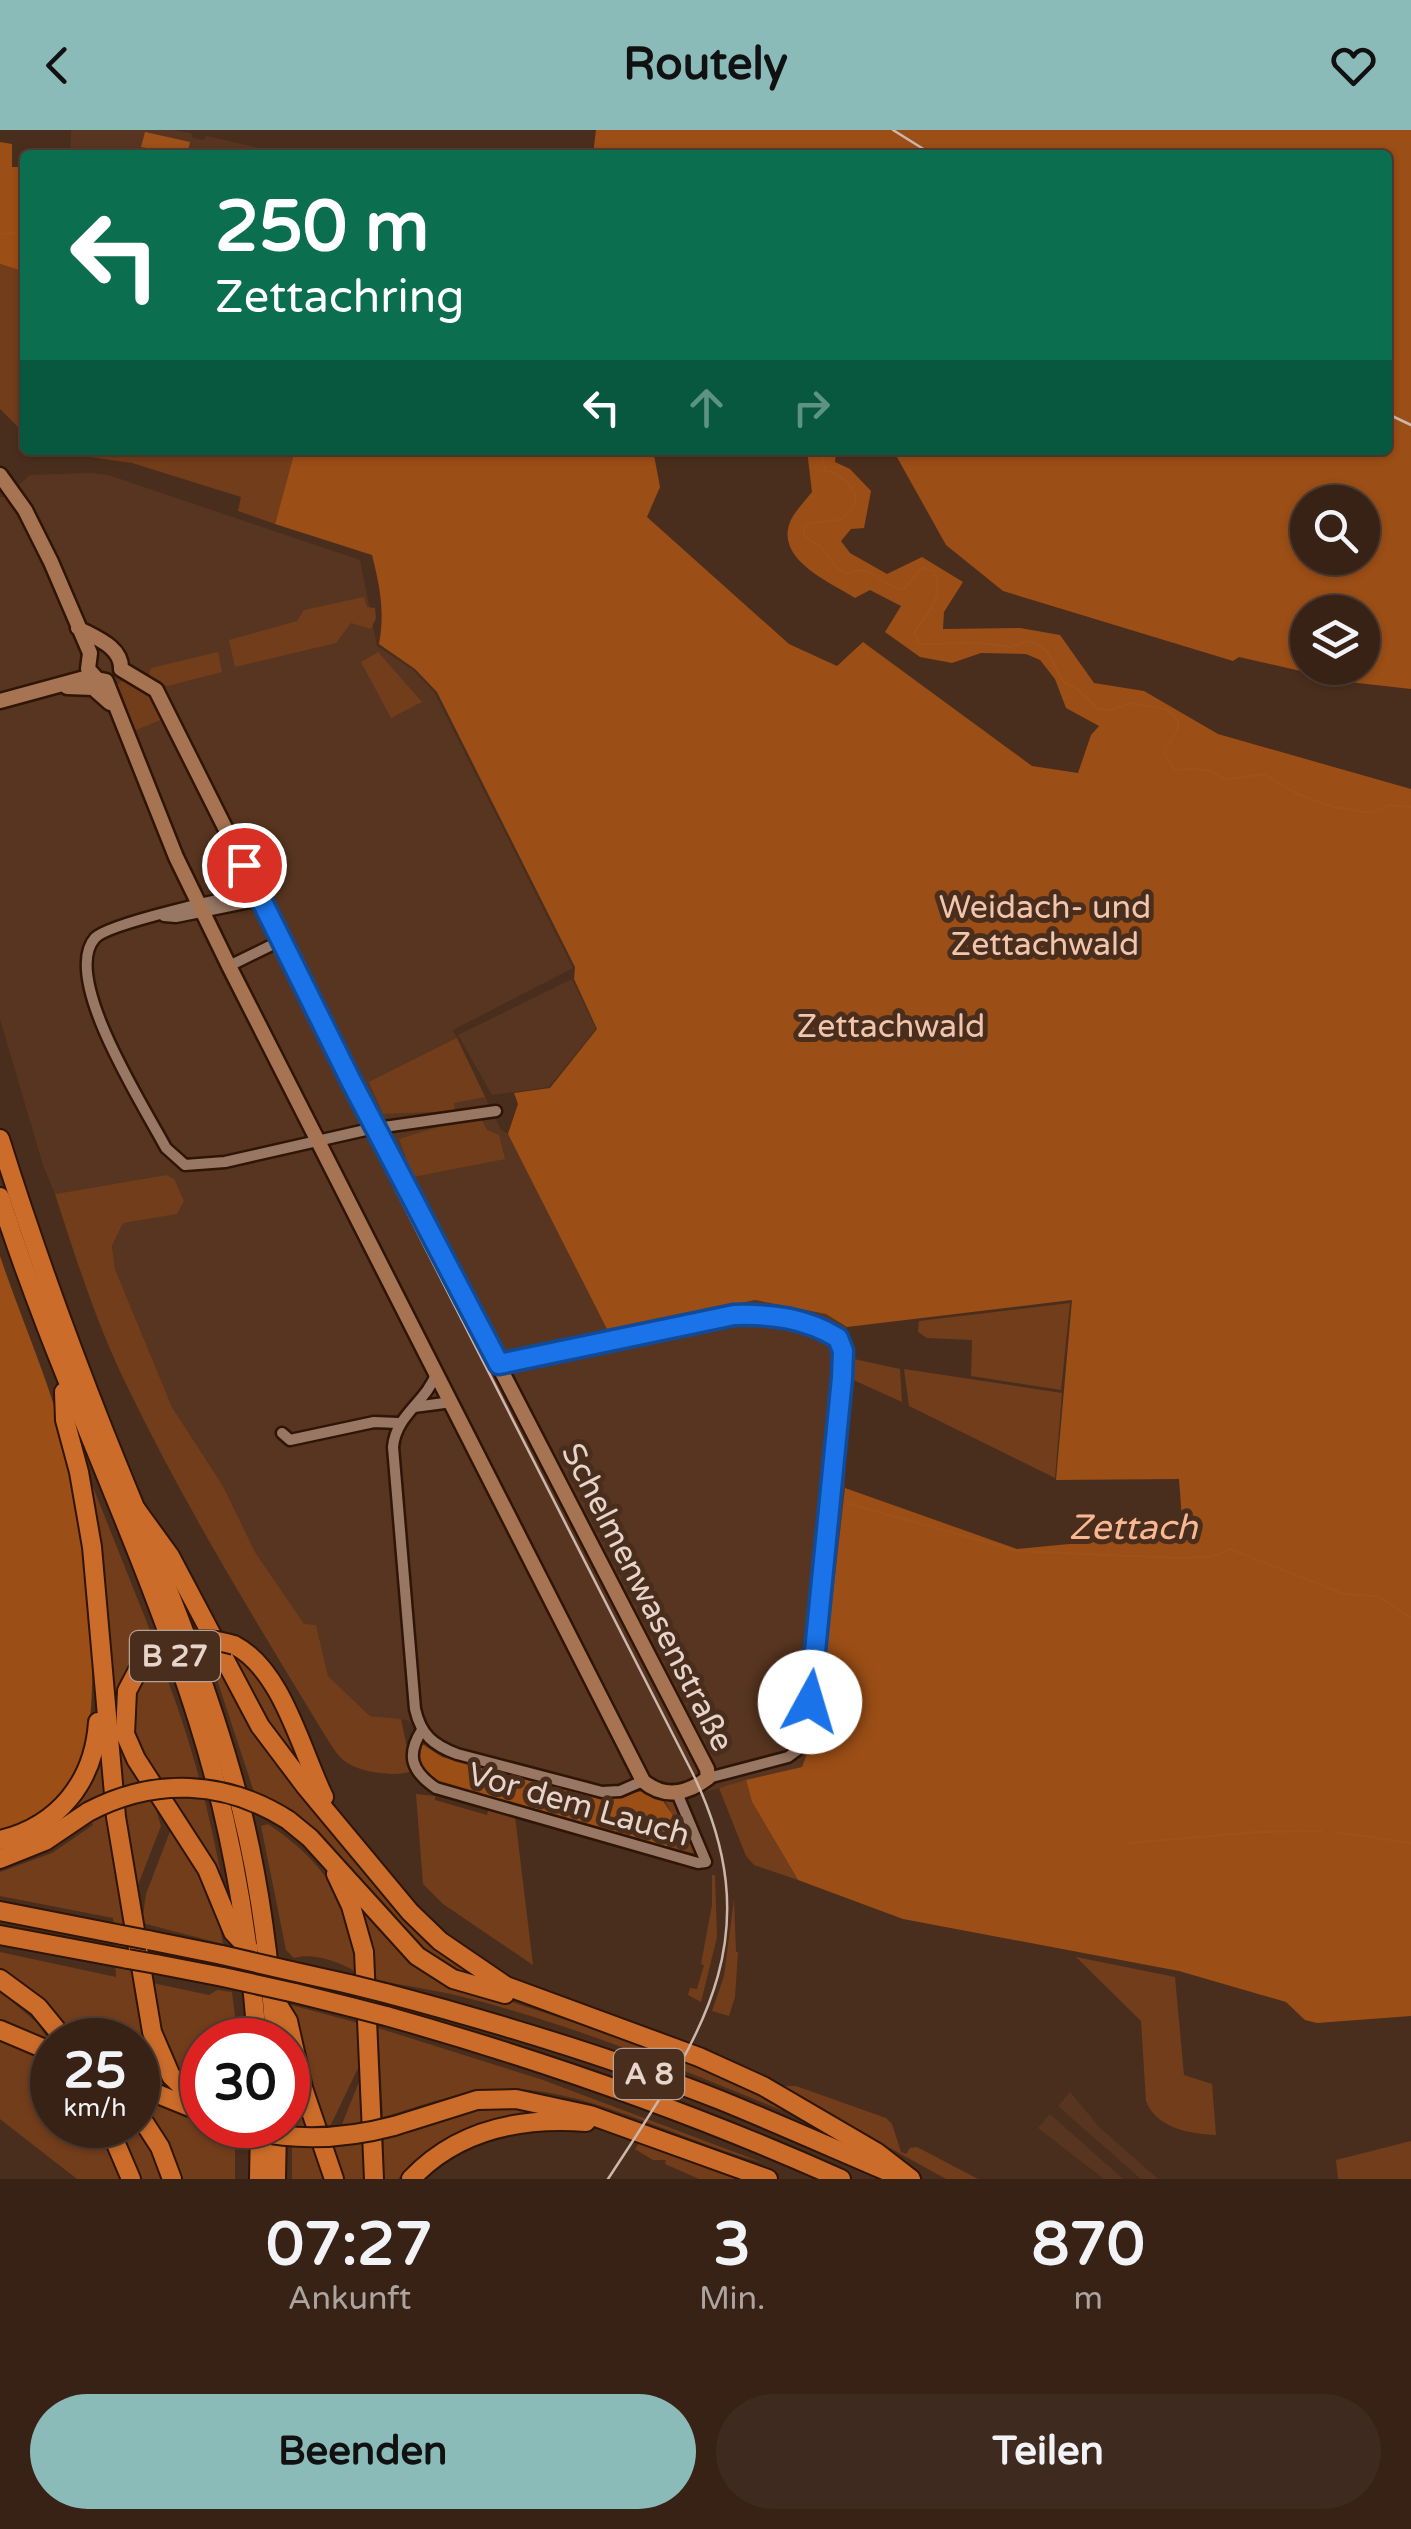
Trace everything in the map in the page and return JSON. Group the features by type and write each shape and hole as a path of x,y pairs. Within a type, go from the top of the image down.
{"highway":[{"name":"B 27","path":"0,1140 53,1297 183,1626 227,1758 256,1885 273,2018"},
{"name":"B 27","path":"0,1197 63,1374 157,1607 198,1721 226,1823 249,1950 255,2018"},
{"path":"63,1374 65,1420 92,1547 116,1817 152,2032 170,2076 180,2086"},
{"path":"136,1509 170,1556 260,1726 410,1912 440,1941 506,1986 573,2014"},
{"path":"249,1950 232,1932 208,1868 136,1760 125,1734 127,1692 138,1670 172,1645 190,1640 234,1646 253,1656 270,1678 334,1820"},
{"path":"0,1840 45,1821 79,1788 95,1746 104,1677"},
{"name":"A 8","path":"0,1859 44,1841 107,1802 147,1789 189,1786 230,1794 288,1820 431,1966 464,1983 573,2014 699,2057 763,2086 876,2152 908,2179"},
{"path":"330,1860 351,1906 364,1952 374,2179"},
{"name":"A 8","path":"0,1911 291,1970 527,2032 790,2128 908,2179"},
{"name":"A 8","path":"0,1935 223,1977 386,2016 602,2084 709,2123 841,2179"},
{"path":"0,1979 47,2018"},
{"path":"271,1994 288,2021 303,2088 334,2179"},
{"path":"0,2030 30,2043"},
{"name":"A 8","path":"310,2137 358,2134 460,2104 496,2098 545,2103 626,2127 768,2179"},
{"path":"411,2179 450,2147 489,2129 546,2120 626,2127"},
{"path":"160,2147 172,2179"},
{"path":"118,2148 131,2179"},
{"path":"259,2179 260,2148"},
{"path":"276,2179 277,2148"}],"street":[{"path":"0,476 25,510 78,628 90,665 106,681 229,966 643,1780"},
{"name":"Schelmenwasenstraße","path":"78,628 119,653 122,669 156,690 376,1128 706,1766 708,1778 677,1793 658,1790 643,1780"},
{"path":"55,687 90,665 104,646"},
{"path":"3,700 90,665"},
{"path":"3,700 55,687 92,688 114,707"},
{"path":"258,896 99,934 88,950 85,961 98,1018 166,1148 185,1165 225,1162 376,1128 496,1112"},
{"path":"229,966 280,940"},
{"path":"499,1364 734,1315 784,1317 814,1324 838,1338 843,1351 842,1378 808,1734 799,1749 788,1757 708,1778"},
{"path":"282,1433 290,1440 374,1422 398,1423 430,1391 437,1372"},
{"path":"413,1408 452,1402"},
{"name":"Vor dem Lauch","path":"398,1423 393,1447 415,1709 422,1730 438,1747 457,1754 602,1792 620,1790 643,1780"},
{"name":"Vor dem Lauch","path":"422,1730 411,1746 412,1756 420,1775 436,1788 698,1863 706,1862 677,1793"}],"shaded area":[{"path":"71,130 173,130 191,133 193,138 204,140 206,136 259,150 70,150"},
{"path":"145,132 190,142 188,150 141,147"},
{"path":"0,264 20,270 20,429 0,409"},
{"path":"76,455 294,455 275,524 238,511 241,497 132,463"},
{"path":"30,475 108,475 360,560 377,646 413,670 434,692 573,968 453,1030 501,1130 518,1151 609,1332 755,1300 826,1314 847,1327 845,1489 818,1726 802,1767 672,1800 643,1791 601,1799 442,1757 422,1744 420,1730 407,1720 370,1716 328,1676 316,1626 304,1625 255,1552 223,1486 172,1407 115,1269 112,1246 123,1223 166,1175 55,1194 0,1019 0,497 6,497"},
{"path":"364,597 367,607 375,608 371,629 351,623 336,643 235,667 229,640 297,621 304,610"},
{"path":"218,652 222,672 167,686 148,677 151,668"},
{"path":"378,652 422,702 391,718 361,662"},
{"path":"127,678 148,690 165,718 129,733 112,688"},
{"path":"572,979 596,1029 549,1087 492,1095 458,1035"},
{"path":"457,1038 485,1097 454,1103 455,1111 383,1114 369,1082"},
{"path":"461,1120 482,1120 487,1130 499,1135 505,1159 413,1177 399,1139"},
{"path":"166,1175 174,1179 184,1201 177,1214 123,1223 112,1246 115,1269 172,1407 223,1486 255,1552 304,1624 316,1625 328,1676 370,1716 401,1719 412,1771 395,1774 365,1770 347,1763 335,1751 197,1520 106,1339 55,1194"},
{"path":"1070,1303 1061,1390 971,1376 972,1340 927,1338 918,1332 919,1321"},
{"path":"854,1359 900,1369 902,1402 849,1378"},
{"path":"904,1369 1062,1393 1055,1478 909,1406"},
{"path":"85,1467 155,1643 137,1657 121,1695 161,1826 136,1890 133,1890"},
{"path":"199,1625 219,1662 418,1930 456,1964 486,1982 434,1963 319,1835 267,1797 254,1792"},
{"path":"232,1651 264,1676 309,1781 282,1748 226,1654"},
{"path":"159,1658 197,1770 223,1886 202,1844 152,1773 133,1729 132,1707 140,1683"},
{"path":"103,1750 139,1989 151,2018 58,2018 0,1970 0,1952 116,1977 113,1918 0,1896 0,1872 52,1853 93,1825 87,1806 35,1839 0,1853 0,1845"},
{"path":"746,1780 752,1802 798,1880 754,1865 746,1856 719,1788"},
{"path":"416,1794 435,1796 435,1800 487,1815 489,1808 515,1816 533,1965 443,1904 423,1884"},
{"path":"659,1795 675,1799 698,1854 663,1849 672,1836 673,1822"},
{"path":"268,1824 306,1854 333,1887 350,1927 359,1974 328,1960 294,1958 286,1950 261,1826"},
{"path":"171,1829 213,1893 223,1944 142,1923 146,1894"},
{"path":"712,1875 717,1937 701,2002 688,1995 690,1988 697,1989 704,1965 701,1964 712,1905"},
{"path":"734,1899 738,1952 735,1997 729,2016 712,2011 724,1976"},
{"path":"359,1902 460,1985 673,2055 782,2104 781,2110 541,2019 459,1996 375,1979 373,1951"},
{"path":"1076,1957 1175,1977 1184,2075 1212,2084 1216,2135 1175,2128 1157,2118 1146,2101 1141,2021"},
{"path":"148,1982 209,1995 217,1990 232,1992 235,2018 180,2018 180,2075 165,2058 160,2018 156,2018"},
{"path":"0,1991 31,2018 30,2036 0,2024"},
{"path":"291,2005 362,2024 360,2064 326,2135 310,2084 310,2018 293,2018"},
{"path":"378,2028 543,2080 761,2162 599,2105 534,2090 472,2092 383,2117"},
{"path":"0,2041 30,2053 30,2142 0,2119"},
{"path":"160,2041 180,2091 180,2095 160,2088"},
{"path":"364,2080 366,2179 340,2179 333,2157 334,2144 359,2082"},
{"path":"778,2086 796,2086 886,2118 892,2124 901,2152 906,2154 917,2147 978,2179 946,2179"},
{"path":"1070,2092 1100,2128 1158,2179 1141,2179 1058,2106"},
{"path":"160,2101 180,2109 180,2148 235,2148 235,2179 178,2179 160,2142"},
{"path":"494,2103 544,2111 502,2117 464,2130 429,2150 398,2179 383,2179 384,2135"},
{"path":"1050,2114 1123,2179 1104,2179 1038,2128"},
{"path":"310,2127 329,2179 292,2179 292,2148 310,2148"},
{"path":"1411,2141 1411,2179 1338,2179 1336,2160"},
{"path":"640,2142 739,2179 699,2179 665,2164 666,2160 653,2160 635,2149"},
{"path":"37,2148 107,2148 121,2179 77,2179"},
{"path":"126,2148 151,2148 166,2179 139,2179"}],"green space":[{"path":"596,130 1411,130 1411,689 1376,685 1380,685 1380,595 1290,595 1290,669 1239,657 1233,661 1003,591 946,545 896,455 1392,455 1392,150 594,150"},
{"path":"0,142 12,144 12,167 20,167 20,270 0,264"},
{"name":"Zettachwald","path":"294,455 654,455 660,487 647,517 789,644 837,666 863,642 1032,766 1078,773 1091,735 1099,726 1066,708 1055,679 1040,660 1026,654 981,653 952,663 920,657 885,632 901,606 870,590 855,598 799,560 791,549 789,525 812,492 808,455 836,455 835,462 850,469 871,491 864,528 851,529 841,541 850,553 887,574 922,557 963,582 944,612 943,629 1020,628 1060,635 1094,683 1144,691 1218,734 1411,789 1411,2016 1317,2023 1305,2020 1286,2002 1179,1971 903,1919 798,1880 752,1802 746,1780 802,1767 818,1725 845,1488 1017,1549 1183,1533 1179,1479 1056,1480 1072,1300 847,1327 826,1314 755,1300 609,1333 508,1134 518,1104 514,1093 550,1088 597,1029 574,979 575,967 437,692 415,669 379,644 381,600 372,555 275,524"},
{"path":"0,1256 49,1390 71,1467 90,1603 92,1697 80,1767 67,1791 37,1816 0,1829"},
{"path":"422,1744 442,1757 601,1799 643,1791 659,1795 672,1814 673,1840 663,1849 439,1784 422,1768 415,1753"}],"waterway":[{"path":"0,234 20,232"},
{"path":"822,455 825,470 847,482 855,503 840,519 804,526 804,536 821,547 838,569 847,573 869,572 896,588 904,589 922,568 934,571 938,588 930,611 914,632 919,644 981,643 1010,647 1029,641 1039,645 1046,650 1064,683 1076,688 1098,709 1112,710 1130,703 1173,714 1178,728 1164,753 1175,770 1202,770 1226,780 1264,774 1297,794 1334,807 1372,813 1388,805 1411,807"},
{"name":"Zettach","path":"847,1503 1018,1551 1177,1558 1211,1557 1230,1549 1344,1594 1378,1596 1411,1618"},
{"path":"1128,1843 1257,1832 1322,1831"},
{"path":"1334,1832 1411,1843"}],"tram line":[{"path":"893,130 925,150"},
{"path":"1392,416 1411,425"},
{"path":"377,1153 692,1772 716,1832 726,1887 725,1938 715,1986 671,2080 608,2179"}],"route":[{"path":"244,865 351,1081 499,1364 734,1315 769,1314 814,1324 838,1338 843,1351 842,1378 810,1702"}],"park label":[{"name":"Weidach- und Zettachwald","path":"1045,926"}]}
